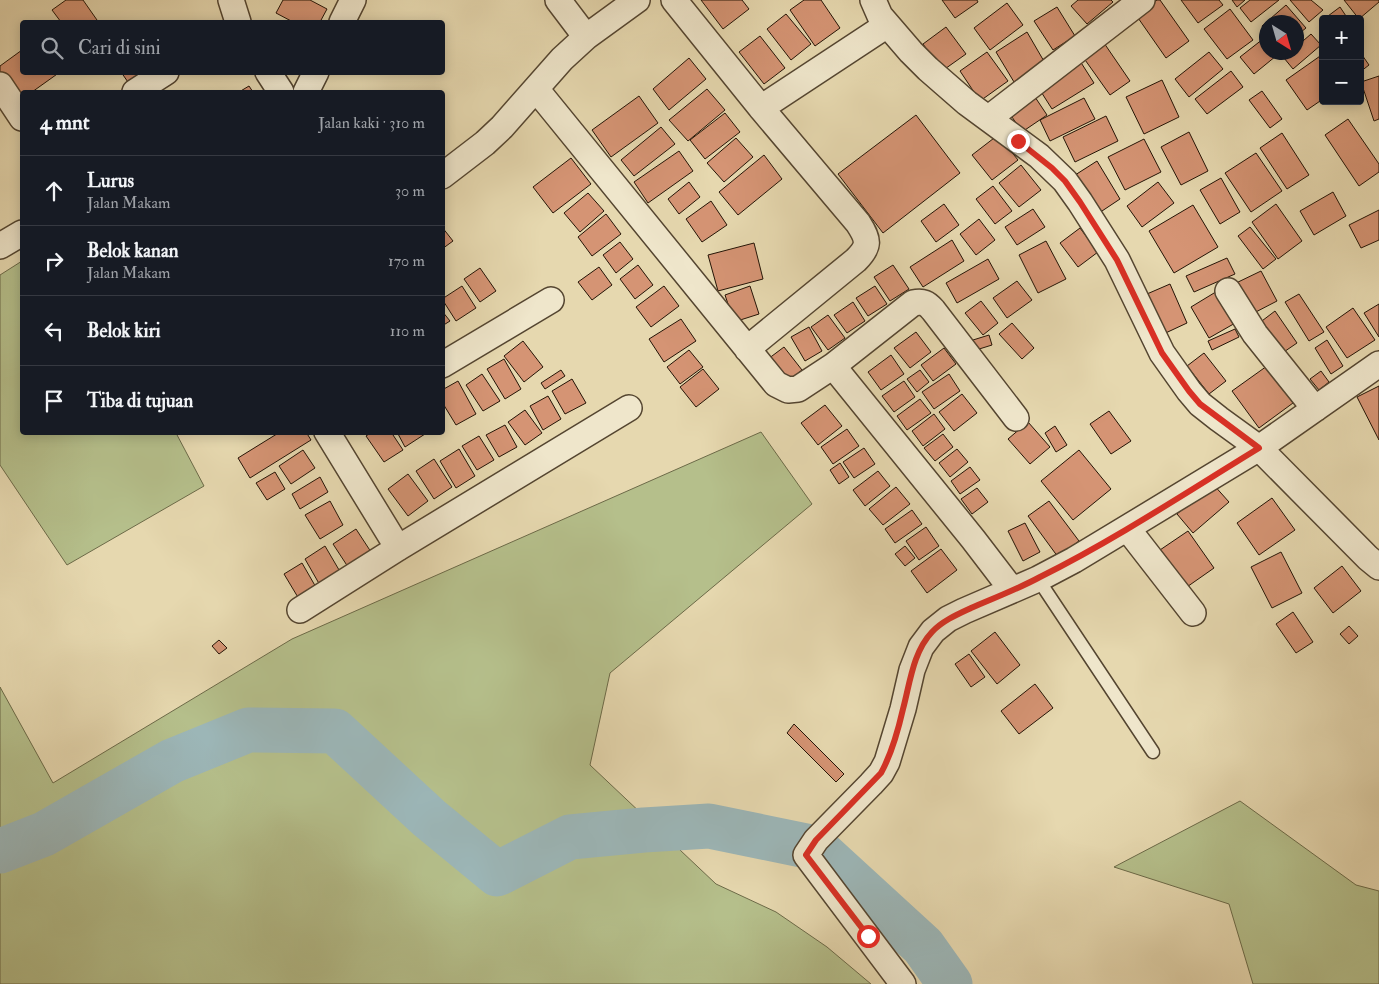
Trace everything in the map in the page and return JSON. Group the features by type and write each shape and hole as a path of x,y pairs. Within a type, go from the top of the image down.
{"street":[{"path":"231,0 237,20"},
{"path":"343,20 353,0"},
{"path":"558,0 586,37"},
{"path":"445,174 485,143 522,106 562,59 586,37 637,0"},
{"path":"674,0 761,108 858,223 865,234 866,247 856,260 747,348"},
{"path":"873,0 880,16 887,25 928,69 967,103 1038,156 1065,181 1117,260 1162,353 1200,404 1259,448 1379,567"},
{"path":"989,118 1142,0"},
{"path":"761,108 887,25"},
{"path":"138,90 161,75"},
{"path":"270,75 280,90"},
{"path":"307,90 314,75"},
{"path":"0,86 20,115"},
{"path":"536,89 776,384 788,390 798,390 913,303 921,301 928,304 933,310 1016,418"},
{"path":"0,246 20,234"},
{"path":"1228,291 1256,334 1315,409"},
{"path":"445,363 551,300"},
{"path":"903,984 811,848 871,784 884,767 895,738 912,670 921,647 933,631 948,619 1038,579 1074,560 1259,448 1379,364"},
{"path":"832,366 973,539 1012,590"},
{"path":"300,610 398,548 629,408"},
{"path":"329,435 398,548"},
{"path":"1127,528 1193,613"}],"lane":[{"path":"1038,579 1153,752"}],"green space":[{"path":"20,262 20,435 177,435 204,486 67,565 0,465 0,275"},
{"path":"761,432 812,504 610,673 590,765 716,884 776,912 827,947 871,984 0,984 0,687 53,783 292,639"},
{"path":"1240,801 1356,885 1379,891 1379,984 1253,984 1229,904 1114,867"}],"building":[{"path":"66,0 83,0 97,20 60,20 52,10"},
{"path":"283,0 310,0 327,9 321,20 289,20 276,13"},
{"path":"701,0 742,0 749,9 723,29"},
{"path":"804,0 821,0 840,28 815,46 790,10"},
{"path":"942,0 977,0 978,2 955,18"},
{"path":"1078,0 1111,0 1113,2 1087,24 1071,6"},
{"path":"1157,0 1160,0 1189,41 1166,58 1136,15"},
{"path":"1181,0 1219,0 1223,5 1198,23"},
{"path":"1232,0 1245,0 1237,7"},
{"path":"1250,0 1279,0 1251,22 1240,8"},
{"path":"1290,0 1311,0 1323,10 1309,22"},
{"path":"1344,0 1379,0 1364,15 1356,15"},
{"path":"1007,3 1023,25 990,50 974,28"},
{"path":"1286,5 1295,15 1275,15"},
{"path":"1057,7 1075,36 1053,50 1034,21"},
{"path":"1340,7 1345,15 1329,15"},
{"path":"1230,9 1253,40 1227,59 1204,29"},
{"path":"786,14 811,44 791,60 767,29"},
{"path":"946,27 966,54 942,71 923,44"},
{"path":"1027,32 1045,63 1014,82 996,52"},
{"path":"1311,34 1319,43 1319,47 1304,60 1304,40"},
{"path":"760,36 785,68 764,84 739,52"},
{"path":"1259,42 1259,60 1271,60 1254,74 1240,57"},
{"path":"1104,43 1130,81 1110,95 1083,57"},
{"path":"20,51 20,75 56,75 35,90 20,90 20,97 0,80 0,66"},
{"path":"987,52 1008,81 980,101 960,71"},
{"path":"1209,52 1223,69 1189,97 1175,79"},
{"path":"1319,57 1319,102 1307,110 1286,80"},
{"path":"689,58 706,79 669,110 653,89"},
{"path":"1364,58 1369,65 1364,69"},
{"path":"1286,60 1304,60 1293,69"},
{"path":"1080,61 1094,83 1052,109 1038,87"},
{"path":"1231,71 1243,87 1207,114 1195,99"},
{"path":"123,75 143,75 130,85"},
{"path":"1379,76 1379,119 1374,121 1364,91 1364,81"},
{"path":"1162,80 1179,117 1144,134 1126,97"},
{"path":"249,86 252,90 242,90"},
{"path":"707,89 725,110 688,141 669,120"},
{"path":"1262,91 1282,119 1270,128 1249,100"},
{"path":"1033,94 1047,115 1022,132 1008,111"},
{"path":"639,96 658,123 611,157 592,130"},
{"path":"1084,98 1095,119 1050,141 1040,120"},
{"path":"725,113 740,132 705,159 690,140"},
{"path":"916,115 960,173 883,233 838,174"},
{"path":"1106,116 1118,141 1075,162 1063,137"},
{"path":"1348,119 1379,164 1379,172 1359,186 1325,135"},
{"path":"661,127 675,144 634,176 621,160"},
{"path":"1189,132 1208,171 1181,185 1161,147"},
{"path":"1282,133 1309,175 1287,189 1260,148"},
{"path":"998,135 1018,160 992,180 972,155"},
{"path":"736,138 753,157 724,182 707,163"},
{"path":"1144,139 1161,172 1125,190 1108,157"},
{"path":"679,151 693,171 648,203 634,182"},
{"path":"1256,153 1282,191 1251,212 1225,173"},
{"path":"764,155 782,179 738,215 719,192"},
{"path":"571,158 591,184 553,213 533,187"},
{"path":"1097,161 1120,199 1096,215 1072,177"},
{"path":"1021,165 1041,190 1019,207 999,183"},
{"path":"1221,178 1240,212 1220,224 1200,190"},
{"path":"689,182 700,197 679,214 668,199"},
{"path":"1158,182 1174,203 1142,227 1127,206"},
{"path":"993,186 1012,211 995,224 976,199"},
{"path":"1333,192 1346,216 1314,235 1300,211"},
{"path":"588,193 604,211 580,232 564,213"},
{"path":"711,201 727,225 702,242 686,219"},
{"path":"944,204 959,225 936,242 921,221"},
{"path":"1276,204 1302,241 1278,259 1252,222"},
{"path":"1193,205 1218,247 1174,273 1149,231"},
{"path":"1033,209 1045,227 1017,245 1005,227"},
{"path":"1379,210 1379,240 1361,248 1349,225"},
{"path":"606,214 621,234 592,256 578,237"},
{"path":"979,219 995,240 976,255 960,234"},
{"path":"1250,227 1276,259 1263,269 1238,236"},
{"path":"1080,228 1098,252 1078,267 1060,243"},
{"path":"445,231 453,241 445,247"},
{"path":"952,240 964,261 923,287 910,267"},
{"path":"1046,241 1066,279 1038,293 1019,255"},
{"path":"620,242 633,259 616,273 603,255"},
{"path":"754,243 763,279 718,291 708,255"},
{"path":"1227,258 1235,274 1194,292 1186,276"},
{"path":"988,259 999,279 957,303 946,283"},
{"path":"638,265 653,285 635,299 620,279"},
{"path":"893,265 909,289 890,301 874,277"},
{"path":"599,267 612,285 592,300 578,282"},
{"path":"480,268 496,291 480,302 464,279"},
{"path":"1261,271 1277,301 1250,315 1234,284"},
{"path":"1017,281 1032,300 1007,318 993,298"},
{"path":"1170,284 1187,323 1157,337 1140,297"},
{"path":"462,286 476,308 456,321 445,304 445,297"},
{"path":"664,286 679,306 651,327 636,307"},
{"path":"750,286 759,314 734,322 725,295"},
{"path":"875,286 887,304 868,316 856,298"},
{"path":"1219,290 1237,322 1209,338 1191,307"},
{"path":"1299,294 1324,332 1309,341 1285,302"},
{"path":"981,301 998,323 983,335 965,313"},
{"path":"853,302 865,321 847,333 834,315"},
{"path":"1379,304 1379,337 1364,313"},
{"path":"1353,308 1375,340 1347,358 1326,327"},
{"path":"1275,311 1297,343 1275,358 1254,327"},
{"path":"445,315 450,321 445,324"},
{"path":"828,315 845,338 828,350 811,327"},
{"path":"681,319 696,341 664,362 649,339"},
{"path":"1012,323 1034,348 1022,359 999,334"},
{"path":"809,327 822,351 805,361 791,337"},
{"path":"1235,329 1239,337 1212,350 1208,341"},
{"path":"916,332 931,352 910,368 894,348"},
{"path":"989,335 992,345 976,350 973,340"},
{"path":"1327,340 1343,366 1331,374 1315,348"},
{"path":"523,341 543,367 524,382 504,356"},
{"path":"784,347 802,370 786,383 768,359"},
{"path":"944,348 956,364 933,381 921,365"},
{"path":"689,350 703,367 680,384 667,367"},
{"path":"1204,353 1226,381 1209,394 1187,366"},
{"path":"891,355 904,374 881,390 868,372"},
{"path":"504,359 521,389 505,399 487,369"},
{"path":"1267,366 1293,403 1259,428 1232,391"},
{"path":"703,369 719,389 696,407 680,387"},
{"path":"561,370 565,376 545,389 541,383"},
{"path":"920,370 929,382 917,392 907,379"},
{"path":"1321,371 1329,382 1319,390 1310,379"},
{"path":"482,374 500,401 483,411 466,385"},
{"path":"949,374 960,391 934,409 922,392"},
{"path":"572,379 586,403 565,414 552,391"},
{"path":"458,381 476,414 456,425 445,407 445,388"},
{"path":"904,381 915,397 894,412 882,396"},
{"path":"1379,386 1379,440 1357,397"},
{"path":"962,394 977,413 954,431 939,412"},
{"path":"548,396 561,419 543,430 530,406"},
{"path":"920,399 931,413 907,430 897,416"},
{"path":"825,405 842,426 818,445 801,423"},
{"path":"525,410 542,433 525,445 508,422"},
{"path":"1109,411 1131,441 1111,454 1090,424"},
{"path":"934,414 945,429 923,446 912,431"},
{"path":"1028,422 1050,447 1030,464 1008,439"},
{"path":"505,425 517,447 499,457 486,435"},
{"path":"1055,426 1067,445 1056,452 1045,433"},
{"path":"847,429 859,446 833,464 821,447"},
{"path":"943,434 953,447 935,461 924,448"},
{"path":"275,435 308,435 311,440 250,478 238,458"},
{"path":"393,435 403,450 384,462 366,436"},
{"path":"399,435 423,435 405,447"},
{"path":"479,436 494,460 477,470 462,446"},
{"path":"864,448 875,464 854,478 843,462"},
{"path":"459,449 475,476 456,488 440,461"},
{"path":"957,449 968,462 950,477 939,463"},
{"path":"303,450 315,468 291,484 279,466"},
{"path":"1079,450 1111,489 1073,520 1041,481"},
{"path":"434,459 452,487 434,499 416,471"},
{"path":"840,463 849,477 839,484 830,470"},
{"path":"970,467 980,480 960,494 951,481"},
{"path":"878,471 890,486 865,506 853,490"},
{"path":"275,472 285,489 267,500 256,483"},
{"path":"408,474 428,501 408,516 388,489"},
{"path":"320,477 328,492 300,509 292,494"},
{"path":"1212,483 1229,502 1193,533 1177,514"},
{"path":"896,487 910,504 883,525 869,509"},
{"path":"977,488 988,502 972,514 961,499"},
{"path":"1272,498 1295,530 1259,555 1237,523"},
{"path":"330,501 343,525 320,539 305,515"},
{"path":"1049,501 1079,541 1058,557 1028,516"},
{"path":"912,510 922,524 895,543 885,529"},
{"path":"1025,523 1040,552 1023,561 1008,531"},
{"path":"926,527 939,546 919,560 906,541"},
{"path":"356,529 373,555 350,570 333,544"},
{"path":"1188,531 1214,568 1184,589 1157,552"},
{"path":"325,546 342,575 321,587 305,559"},
{"path":"905,546 915,558 905,566 895,554"},
{"path":"941,549 957,570 927,593 911,571"},
{"path":"1281,552 1302,593 1272,608 1251,567"},
{"path":"302,563 317,589 299,599 284,574"},
{"path":"1342,566 1361,591 1333,613 1314,588"},
{"path":"1293,612 1313,642 1296,653 1276,624"},
{"path":"1349,626 1358,636 1349,644 1340,634"},
{"path":"995,632 1020,665 997,684 971,651"},
{"path":"219,640 227,648 219,654 212,646"},
{"path":"969,654 985,677 971,687 955,664"},
{"path":"1035,684 1053,708 1019,734 1001,711"},
{"path":"794,724 844,774 836,782 787,733"}],"waterway":[{"path":"0,851 44,834 172,761 248,730 335,731 429,818 497,874 570,837 644,830 709,826 816,848 923,946 950,984"}],"route":[{"path":"868,936 806,855 816,840 881,773 895,738 912,670 921,647 933,631 948,619 1038,579 1074,560 1259,448 1200,404 1189,391 1162,353 1117,260 1080,202 1065,181 1052,168 1018,141"}]}
